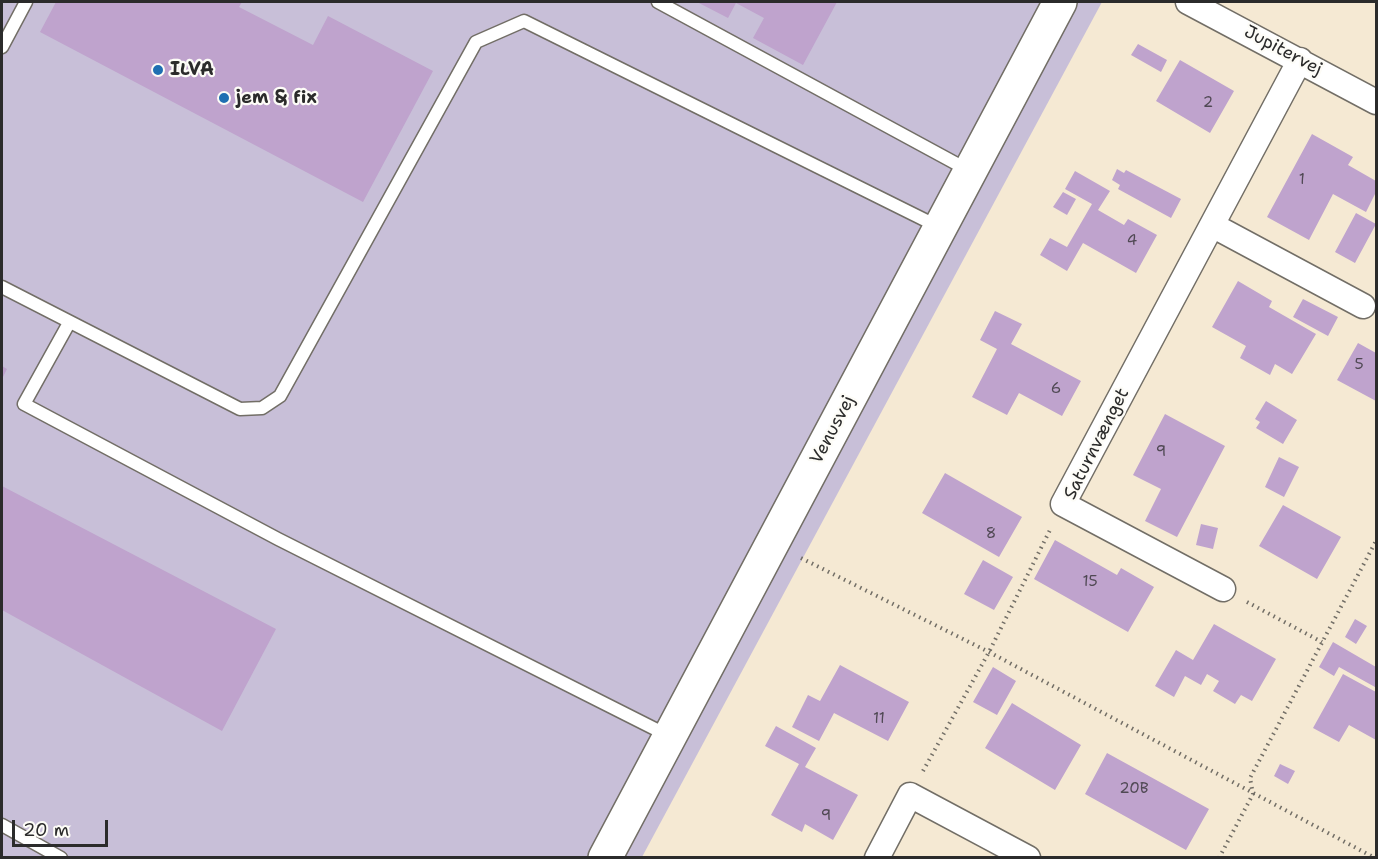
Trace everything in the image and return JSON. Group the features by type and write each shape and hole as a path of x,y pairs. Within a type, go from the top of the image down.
{"street":[{"name":"Venusvej","path":"605,858 1060,2"},
{"name":"Jupitervej","path":"1188,2 1377,102"},
{"name":"Saturnvænget","path":"1223,589 1063,504 1300,60"},
{"path":"1212,225 1363,306"},
{"path":"877,858 910,795 1028,858"}],"lane":[{"path":"2,47 26,2"},
{"path":"658,2 970,171"},
{"path":"2,287 240,409 262,408 280,396 476,42 524,21 940,228"},
{"path":"69,323 24,404 278,539 670,737"},
{"path":"2,825 61,858"}],"path":[{"path":"910,795 989,652 1063,504"},
{"path":"1219,858 1253,794 1250,777 1377,541"},
{"path":"774,542 989,652 1375,858"},
{"path":"1223,589 1322,642"}],"shaded area":[{"path":"2,2 1102,2 642,857 2,858"}],"building":[{"path":"56,2 242,2 239,7 313,45 328,16 433,71 363,202 40,32"},
{"path":"697,2 837,2 803,65 753,38 764,18 736,3 728,18"},
{"path":"1138,44 1167,60 1161,72 1131,55"},
{"path":"1180,60 1234,91 1210,133 1156,101"},
{"path":"1312,134 1353,157 1348,165 1376,181 1376,192 1366,212 1333,194 1309,240 1267,217"},
{"path":"1117,169 1124,173 1126,170 1181,199 1171,218 1118,189 1120,185 1112,180"},
{"path":"1075,171 1110,191 1098,210 1124,225 1128,219 1157,235 1136,273 1083,243 1067,271 1040,255 1050,238 1067,247 1092,204 1065,189"},
{"path":"1063,192 1076,199 1067,215 1053,207"},
{"path":"1356,213 1376,224 1355,263 1335,252"},
{"path":"1238,281 1272,301 1269,307 1316,334 1292,374 1275,364 1270,375 1240,358 1246,346 1212,327"},
{"path":"1303,299 1338,317 1328,336 1293,317"},
{"path":"995,311 1022,324 1011,344 1081,381 1062,416 1019,393 1007,415 972,397 997,349 980,340"},
{"path":"1358,343 1376,353 1376,401 1337,380"},
{"path":"2,366 7,369 2,379"},
{"path":"1266,401 1297,420 1283,444 1256,428 1260,422 1255,419"},
{"path":"1165,414 1225,446 1177,537 1145,521 1161,489 1133,475"},
{"path":"1279,457 1299,467 1284,497 1265,487"},
{"path":"945,473 1022,517 999,557 922,513"},
{"path":"2,486 276,629 222,731 2,610"},
{"path":"1283,505 1341,537 1317,579 1259,546"},
{"path":"1201,524 1218,528 1213,549 1196,545"},
{"path":"1055,540 1117,575 1121,568 1154,587 1128,632 1034,579"},
{"path":"983,560 1013,577 994,610 964,594"},
{"path":"1355,619 1367,626 1356,644 1345,637"},
{"path":"1214,624 1276,659 1252,701 1241,695 1235,704 1213,691 1219,681 1207,674 1201,685 1185,676 1174,697 1155,686 1176,650 1193,660"},
{"path":"1333,642 1376,667 1375,687 1339,667 1334,676 1319,667"},
{"path":"840,665 909,702 888,741 834,713 819,741 792,727 808,695 820,701"},
{"path":"993,667 1016,681 997,715 973,702"},
{"path":"1343,674 1376,692 1376,740 1349,725 1339,742 1313,728"},
{"path":"1012,703 1081,745 1055,790 985,748"},
{"path":"776,726 816,748 805,767 858,795 833,840 805,824 802,832 771,815 799,764 765,746"},
{"path":"1107,753 1209,809 1186,850 1085,794"},
{"path":"1280,764 1295,771 1288,784 1274,776"}],"place":[{"name":"ILVA","path":"158,70"},
{"name":"jem & fix","path":"224,98"}]}
